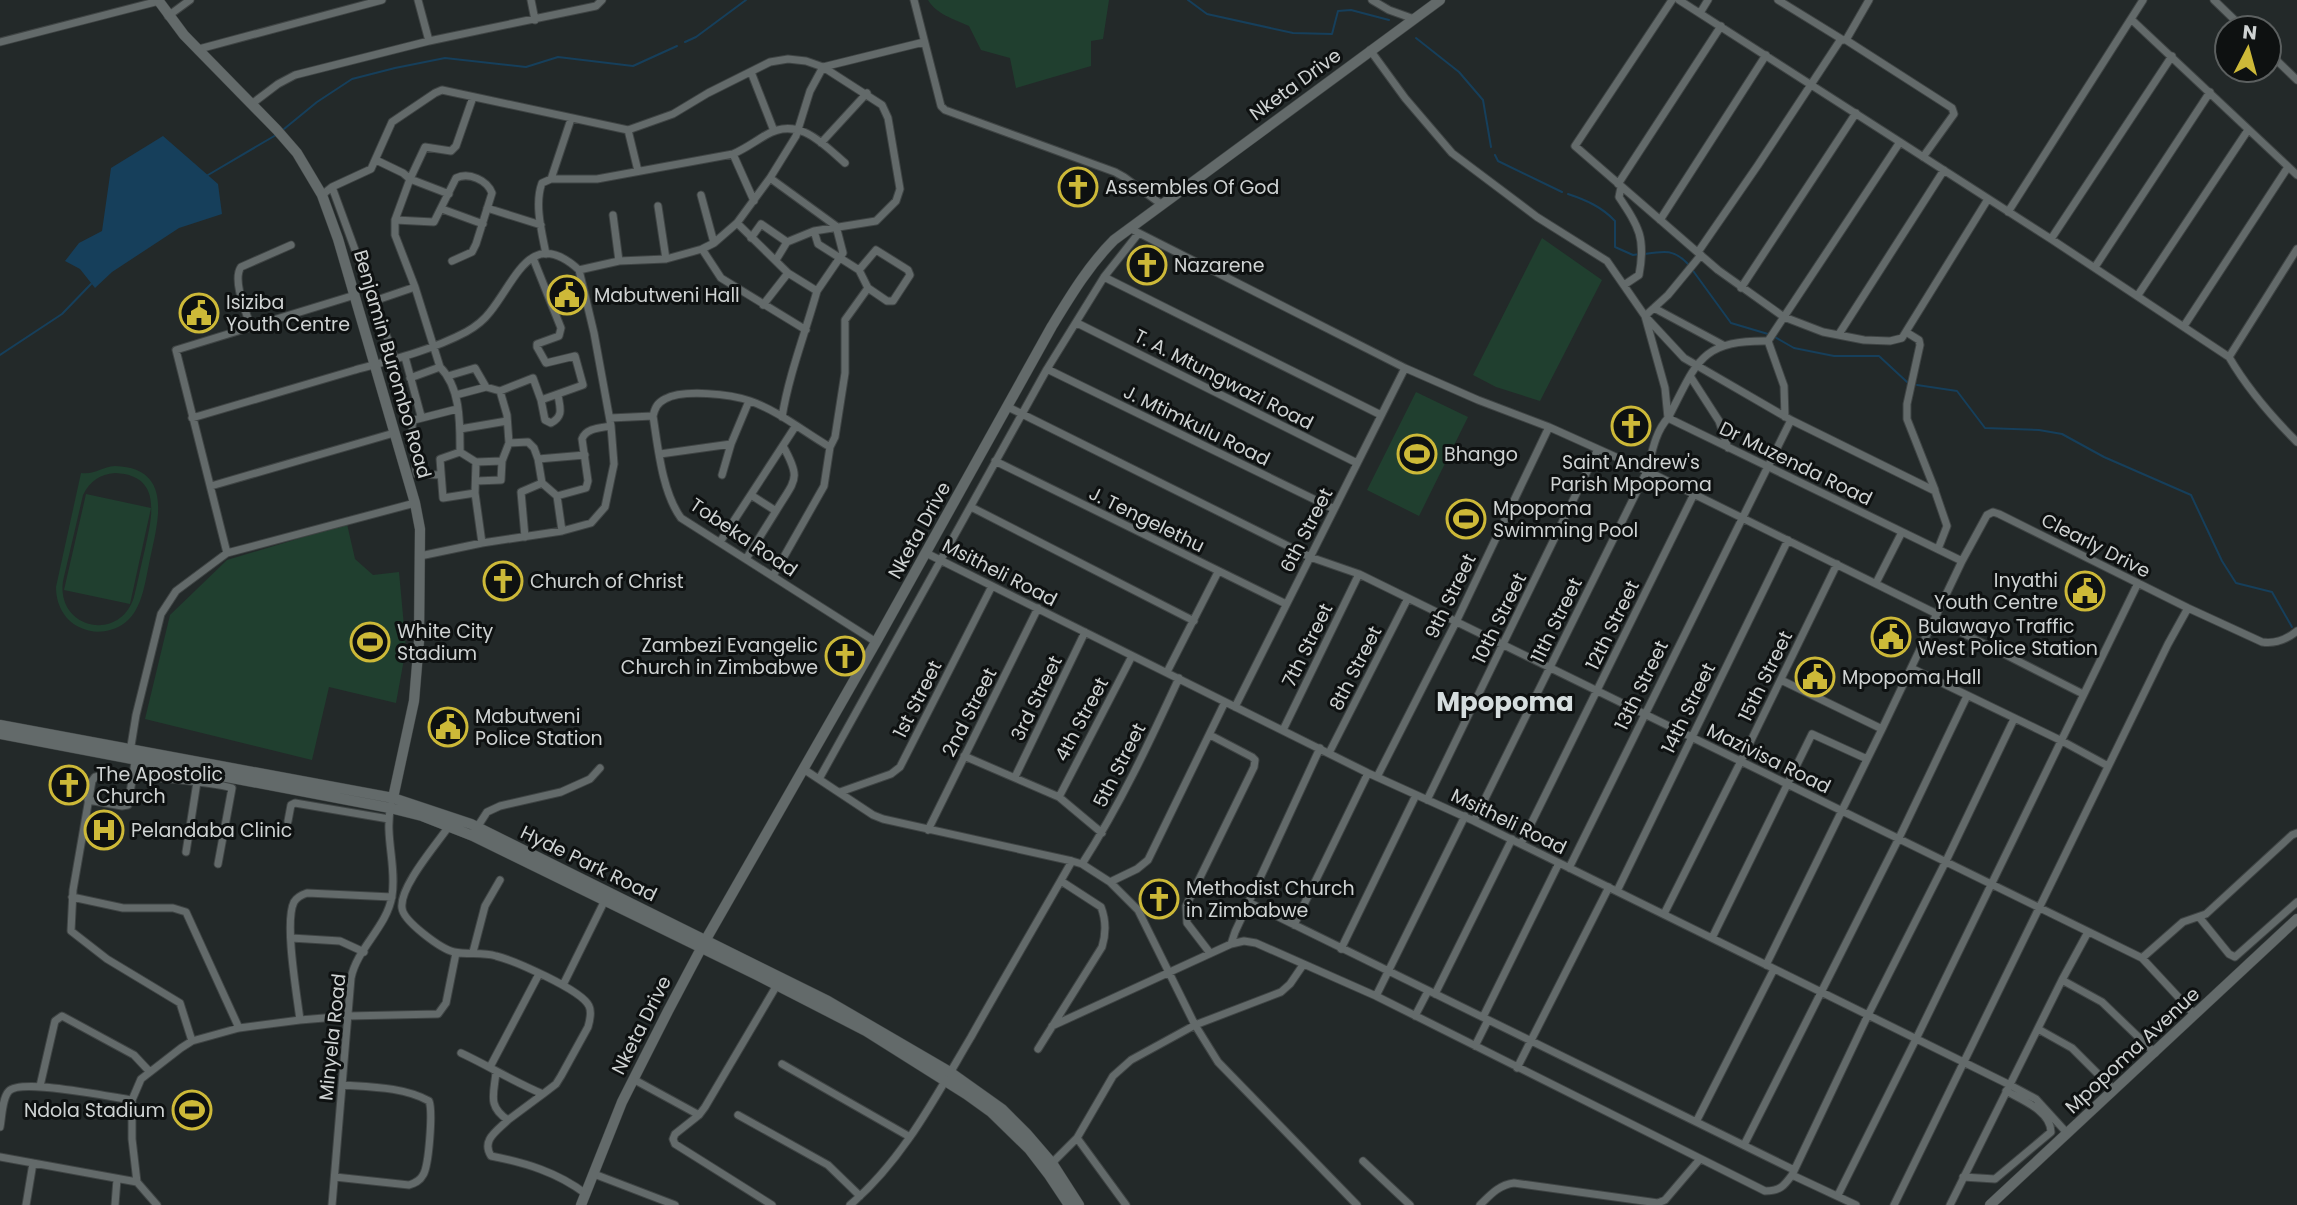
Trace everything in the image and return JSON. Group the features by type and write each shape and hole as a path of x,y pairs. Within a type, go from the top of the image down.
{"street":[{"path":"171,0 172,13"},
{"path":"172,13 190,0"},
{"path":"200,49 382,0"},
{"path":"418,0 429,41"},
{"path":"531,0 535,20"},
{"path":"253,103 295,75 429,41 596,6 602,0"},
{"path":"914,0 945,110 1115,172 1161,204"},
{"path":"1372,0 1389,10 1414,19"},
{"name":"Nketa Drive","path":"581,1205 633,1079 703,945 805,770 1052,326 1076,288 1102,253 1134,231 1161,204 1440,0"},
{"path":"1672,0 1575,146 1741,288 1784,317 1809,328 1880,342 1902,338 1988,199"},
{"path":"1679,0 2095,267 2229,357 2275,420 2297,442"},
{"path":"1700,13 1708,0"},
{"path":"1778,0 1952,107 1954,114 1923,157"},
{"path":"1645,316 1668,295 1700,253 1869,0"},
{"path":"2008,212 2143,0"},
{"path":"2214,0 2228,14"},
{"path":"0,42 144,2 158,1"},
{"name":"Benjamin Burombo Road","path":"158,1 172,13 184,35 253,103 297,153 322,195 355,295 415,503 419,529 419,641 414,701 391,808"},
{"path":"2132,20 2297,175"},
{"path":"1624,285 1639,275 1643,254 1638,230 1619,197 1619,185 1721,26"},
{"path":"579,270 618,261 666,259 714,243 737,223 770,178 799,129 808,96 823,67 924,42"},
{"path":"1370,50 1405,98 1452,153 1536,217 1607,261 1645,316 1684,358 1788,419 1936,491"},
{"path":"1660,219 1766,55"},
{"path":"2051,239 2172,56"},
{"path":"322,195 332,187 367,172 376,160 392,122 435,93 450,90 628,130 673,114 708,93 778,60 806,61 823,67 867,93 884,108 900,189 896,201 876,221 814,231 788,242 776,260"},
{"path":"2283,66 2297,80"},
{"path":"751,72 774,131"},
{"path":"2095,267 2210,92"},
{"path":"821,142 867,93"},
{"path":"460,452 456,395 448,376 440,367 415,287 395,235 395,220 425,147 451,151 456,146 473,97"},
{"path":"1741,288 1856,113"},
{"path":"551,179 571,119"},
{"path":"546,254 539,190 542,183 551,179 597,179 733,154 785,127 799,129 821,142 845,163"},
{"path":"628,130 638,171"},
{"path":"2138,295 2248,130"},
{"path":"1768,341 1900,142"},
{"path":"733,154 754,201"},
{"path":"376,160 404,173 410,179 449,194"},
{"path":"2184,326 2288,167"},
{"path":"1839,334 1944,170"},
{"path":"395,220 434,222 459,176 483,181 491,189 483,224 472,252 452,261"},
{"path":"770,178 835,226 843,249 841,260 817,292 787,386 782,417"},
{"path":"332,187 395,359"},
{"path":"701,195 714,243"},
{"path":"657,206 666,259"},
{"path":"488,208 541,225"},
{"path":"442,209 483,224"},
{"path":"612,215 618,261"},
{"path":"737,223 788,273 817,292"},
{"path":"751,238 761,223 788,242"},
{"path":"814,231 818,244 859,270 868,288 890,302 910,272 876,250 859,270"},
{"path":"819,779 1021,414 1134,231 1405,368 1549,427 1742,517 1876,583 2083,694"},
{"path":"251,327 238,282 238,271 291,245"},
{"path":"702,249 721,278 806,330"},
{"path":"2229,357 2297,249"},
{"path":"192,418 405,357 464,333 489,314 522,265 546,254 554,253 566,258 579,270 594,333 610,422 614,473 605,507 591,523 562,531 420,556"},
{"path":"533,258 561,328 559,336 542,341 537,347 546,363 575,356 583,382 581,386 541,400"},
{"path":"763,305 788,273"},
{"path":"1104,277 1381,415"},
{"path":"374,301 415,287"},
{"path":"773,576 824,486 845,373 846,317 868,288"},
{"path":"228,553 176,350 355,295"},
{"path":"1654,308 1723,345"},
{"path":"1645,316 1665,388 1668,418"},
{"name":"T. A. Mtungwazi Road","path":"1077,323 1357,463"},
{"path":"1906,332 1919,340 1920,345 1907,404 1907,419 1947,526 1938,549"},
{"path":"1647,471 1661,428 1704,355 1723,345 1768,341"},
{"path":"1768,341 1784,386 1788,419"},
{"path":"405,357 421,416"},
{"path":"410,378 440,367"},
{"path":"448,376 475,368 486,387"},
{"name":"6th Street","path":"1235,707 1405,368"},
{"name":"J. Mtimkulu Road","path":"1047,369 1334,509"},
{"path":"1690,376 1720,421 1728,448"},
{"path":"456,395 486,387 500,391 533,378 545,420 551,423 561,415 558,395"},
{"path":"476,481 501,480 502,461 509,443 500,391"},
{"path":"557,496 586,488 588,481 583,435 610,422 653,416 656,406 664,399 679,394 717,395 749,401 782,417 830,447"},
{"path":"722,475 731,444 749,401"},
{"name":"Mazivisa Road","path":"1008,407 1310,557 1359,574 2142,958 2194,1015"},
{"path":"440,475 417,474 412,425 414,420 421,416 457,409"},
{"name":"Tobeka Road","path":"653,416 667,486 674,508 681,517 876,642"},
{"name":"Dr Muzenda Road","path":"1668,418 1962,561"},
{"name":"13th Street","path":"1569,867 1767,467 1788,419"},
{"path":"460,429 507,421"},
{"path":"720,542 795,427"},
{"name":"9th Street","path":"1377,777 1456,622 1549,427"},
{"path":"211,486 394,433"},
{"path":"509,443 528,442 534,448 542,483 557,496 562,531"},
{"path":"660,454 731,444"},
{"path":"746,559 794,480 795,473 783,446"},
{"name":"10th Street","path":"1427,800 1598,449"},
{"path":"460,452 440,459 443,498 475,493"},
{"path":"460,452 476,462 502,461"},
{"path":"538,459 585,455"},
{"name":"J. Tengelethu","path":"995,461 1286,604"},
{"path":"476,462 475,493 482,543"},
{"name":"11th Street","path":"1474,821 1647,471"},
{"path":"525,537 521,492 542,483"},
{"name":"12th Street","path":"1521,844 1694,494"},
{"path":"751,495 776,511"},
{"path":"88,800 128,805 134,776 136,715 161,614 176,591 228,553 415,503"},
{"path":"971,507 1194,621"},
{"name":"Clearly Drive","path":"1766,965 1987,514 1993,512 2262,642 2272,643 2297,631"},
{"path":"1876,583 1902,531"},
{"name":"14th Street","path":"1517,1068 1613,889 1788,540"},
{"name":"Msitheli Road","path":"926,553 1367,773 1465,816 1916,1039 2008,1088 2036,1099 2067,1133"},
{"name":"15th Street","path":"1664,914 1837,564"},
{"path":"1167,672 1218,572"},
{"name":"7th Street","path":"1283,730 1359,574"},
{"path":"1838,1195 2138,583"},
{"name":"1st Street","path":"839,792 891,774 900,767 992,586"},
{"name":"8th Street","path":"1329,753 1408,598"},
{"name":"2nd Street","path":"928,830 1038,608"},
{"path":"1894,1205 2188,608"},
{"name":"3rd Street","path":"1015,777 1084,632"},
{"name":"4th Street","path":"1059,797 1132,656"},
{"path":"1911,668 2108,766"},
{"name":"5th Street","path":"1082,864 1102,833 1143,756 1179,678"},
{"path":"1781,680 1882,729"},
{"path":"1744,1145 1899,838 1967,695"},
{"path":"1110,882 1137,869 1148,860 1225,702"},
{"path":"1052,1026 1231,944 1244,941 1256,943 1377,996 1765,1191 1777,1191 1783,1188 1793,1172 2014,719"},
{"name":"Hyde Park Road","path":"0,725 391,808 475,832"},
{"name":"Hyde Park Road","path":"0,734 133,755"},
{"path":"1712,938 1812,734 1867,759"},
{"path":"1210,735 1255,760 1186,906 1187,923 1210,953"},
{"path":"1231,944 1320,748"},
{"path":"964,756 1059,797 1102,833"},
{"path":"475,832 487,812 500,806 561,792 590,779 600,768"},
{"path":"805,770 873,815 892,822 1072,861 1082,864 1110,882 1138,909 1195,1025 1218,1062 1357,1205"},
{"path":"1294,925 1367,773"},
{"path":"192,1041 180,1003 73,935 70,926 72,897 94,778 134,776 229,787 233,791 218,864"},
{"path":"186,852 197,782"},
{"path":"1341,949 1416,795"},
{"path":"288,821 291,805 295,803 391,808"},
{"name":"Hyde Park Road","path":"391,808 440,813 703,945 947,1076 1012,1130 1049,1175 1069,1205"},
{"name":"Minyela Road","path":"332,1205 352,970 382,921 392,897 391,808"},
{"path":"1377,996 1465,816"},
{"path":"449,826 408,886 401,907 404,916 444,948 456,953 473,952 504,958 563,985 581,996 590,1006 589,1027 556,1084 508,1120 489,1139 487,1145 491,1156 547,1171 565,1179 586,1194"},
{"path":"2142,958 2183,922 2206,914 2297,833"},
{"path":"1415,1016 1431,992 1512,839"},
{"path":"850,1205 895,1160 910,1137 1072,861"},
{"path":"1475,1046 1485,1019 1559,863"},
{"path":"473,952 485,906 500,880"},
{"path":"1038,1049 1102,947 1105,930 1101,907 1061,881"},
{"path":"300,1020 291,938 292,907 301,895 307,893 392,897"},
{"path":"563,985 607,896"},
{"path":"72,897 123,908 173,908 186,912 239,1028"},
{"path":"1248,902 1744,1145 1856,1205"},
{"path":"2199,917 2229,954 2235,957 2297,902"},
{"name":"Mpopoma Avenue","path":"1990,1205 2297,919"},
{"path":"1950,1205 2088,932"},
{"path":"291,938 341,942 363,952"},
{"name":"Hyde Park Road","path":"703,945 828,1001 1002,1110 1052,1163 1079,1205"},
{"path":"157,1205 137,1182 132,1139 132,1100 136,1086 149,1071 192,1041 239,1028 348,1016 438,1014 446,1003 456,953"},
{"path":"1052,1163 1077,1138 1114,1076 1143,1052 1195,1025 1281,992 1303,965"},
{"path":"1696,1122 1774,969"},
{"path":"508,1120 497,1112 493,1105 493,1069 539,974"},
{"path":"2062,980 2102,1002 2155,1053"},
{"path":"772,1205 675,1144 673,1139 675,1134 705,1107 776,985"},
{"path":"40,1086 55,1021 62,1016 134,1055 149,1071"},
{"path":"2038,1029 2072,1048 2114,1090"},
{"path":"461,1053 543,1094"},
{"path":"782,1063 910,1137"},
{"path":"633,1079 699,1115"},
{"path":"335,1177 409,1185 418,1181 425,1171 432,1116 429,1101 421,1096 342,1084"},
{"path":"0,1127 6,1096 11,1088 19,1086 40,1086 132,1100"},
{"path":"1963,1177 1995,1179 2050,1132 2050,1124 2035,1107 2008,1088"},
{"path":"738,1115 828,1165 860,1196"},
{"path":"1077,1138 1126,1205"},
{"path":"0,1157 137,1182"},
{"path":"1480,1205 1495,1190 1505,1184 1514,1183 1658,1203 1665,1200 1700,1159"},
{"path":"1363,1161 1410,1205"},
{"path":"26,1205 33,1163"},
{"path":"594,1174 659,1202 676,1205"},
{"path":"115,1205 117,1179"}],"green space":[{"path":"928,0 1109,0 1103,39 1091,41 1091,66 1016,88 1010,58 981,50 969,26 941,13"},
{"path":"1542,238 1602,280 1540,401 1496,387 1473,375"},
{"name":"Bhango","path":"1416,392 1468,417 1419,516 1367,490"},
{"path":"110,467 134,469 146,476 154,486 158,513 140,602 121,626 95,632 73,624 65,615 57,599 56,587 81,473","holes":["115,473 141,481 151,500 148,537 134,597 127,611 116,621 104,625 91,624 79,619 69,610 63,597 63,581 83,495 92,482 100,477"]},
{"path":"86,494 151,508 130,604 64,590"},
{"name":"White City Stadium","path":"347,524 355,559 373,575 399,572 406,648 396,703 329,687 312,760 145,719 170,615 227,560"}],"water":[{"path":"163,136 218,184 222,214 179,228 112,272 95,288 80,269 65,261 79,243 102,231 111,168"},
{"name":"Mpopoma Swimming Pool","path":"1461,503 1481,512 1470,534 1450,525"}],"waterway":[{"path":"685,42 696,37 746,0"},
{"path":"1188,0 1207,14 1293,33 1332,34 1338,11 1351,10 1389,20"},
{"path":"1416,38 1459,72 1483,100 1491,147"},
{"path":"284,129 317,102 352,79 395,68 445,58 526,67 558,57 633,66 677,46"},
{"path":"208,175 276,135"},
{"path":"1495,155 1498,161 1562,192"},
{"path":"1568,194 1593,205 1615,221 1615,247 1633,255 1640,254"},
{"path":"1645,254 1668,252 1688,264"},
{"path":"1691,268 1731,323 1768,334"},
{"path":"0,355 62,314 91,284"},
{"path":"1773,336 1794,348 1834,356 1879,356 1907,382"},
{"path":"1917,385 1957,391 1985,428 2039,430 2062,434 2104,457 2191,495 2222,561 2236,583 2272,592 2292,627"}],"place":[{"name":"Assembles Of God","path":"1078,187"},
{"name":"Nazarene","path":"1147,265"},
{"name":"Mabutweni Hall","path":"567,295"},
{"name":"Isiziba Youth Centre","path":"199,313"},
{"name":"Saint Andrew's Parish Mpopoma","path":"1631,426"},
{"name":"Bhango","path":"1417,454"},
{"name":"Mpopoma Swimming Pool","path":"1466,519"},
{"name":"Church of Christ","path":"503,581"},
{"name":"Inyathi Youth Centre","path":"2085,591"},
{"name":"Bulawayo Traffic West Police Station","path":"1891,637"},
{"name":"White City Stadium","path":"370,642"},
{"name":"Zambezi Evangelic Church in Zimbabwe","path":"845,656"},
{"name":"Mpopoma Hall","path":"1815,677"},
{"name":"Mabutweni Police Station","path":"448,727"},
{"name":"The Apostolic Church","path":"69,785"},
{"name":"Pelandaba Clinic","path":"104,830"},
{"name":"Methodist Church in Zimbabwe","path":"1159,899"},
{"name":"Ndola Stadium","path":"192,1110"}],"district":[{"name":"Mpopoma","path":"1505,702"}]}
